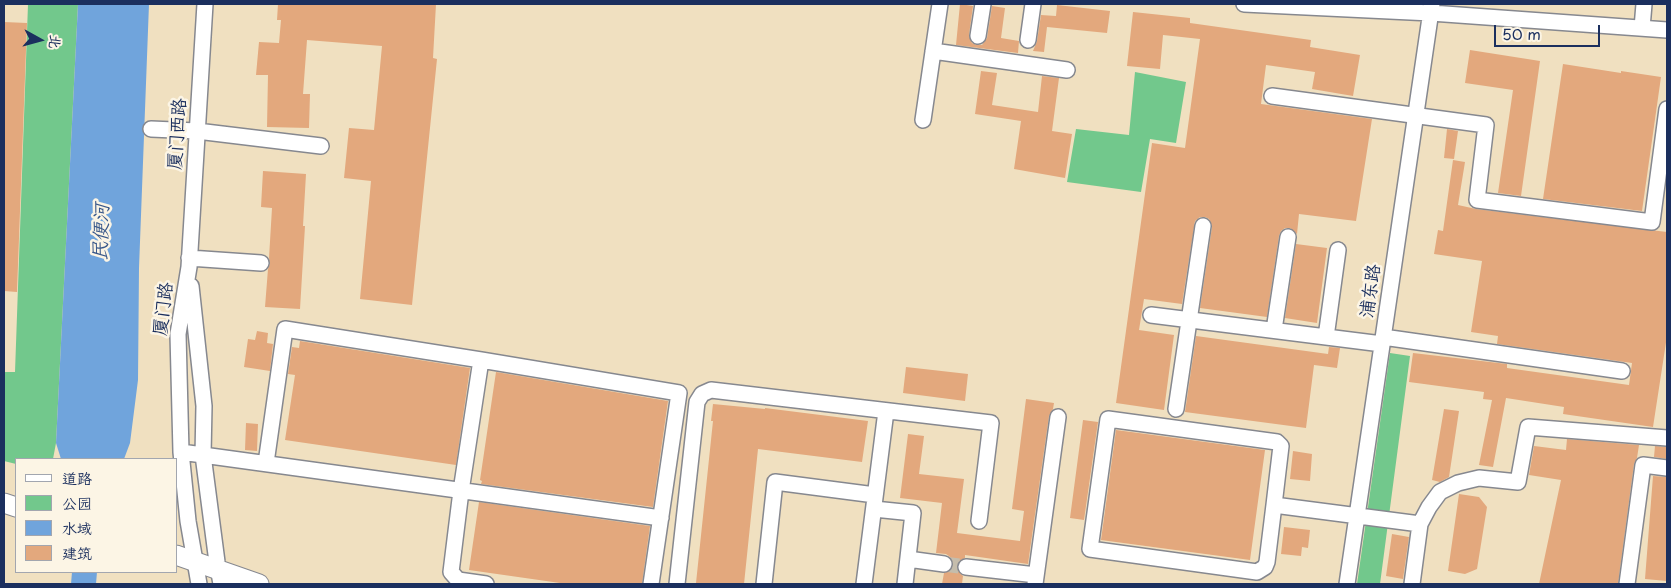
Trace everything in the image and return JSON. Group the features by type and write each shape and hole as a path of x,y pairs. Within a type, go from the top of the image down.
{"main road":[{"path":"178,556 194,561 220,577 259,584"}],"street":[{"name":"厦门西路","path":"189,262 205,4"},
{"path":"923,120 940,4"},
{"path":"978,36 982,4"},
{"path":"1028,40 1033,4"},
{"path":"1244,4 1431,8 1667,30"},
{"path":"1642,28 1644,4"},
{"name":"浦东路","path":"1347,584 1431,8"},
{"path":"933,51 1067,70"},
{"path":"1272,96 1486,125 1477,200 1652,222 1667,109"},
{"path":"151,129 197,131 321,146"},
{"path":"1176,409 1203,226"},
{"path":"1274,330 1288,237"},
{"path":"1326,337 1338,250"},
{"path":"189,262 261,263"},
{"name":"厦门路","path":"189,262 178,334 181,452 188,521 199,584"},
{"name":"厦门路","path":"189,262 204,406 203,455 220,577"},
{"path":"1152,314 1326,337 1382,341 1622,370"},
{"path":"266,463 286,329 679,393 651,584"},
{"path":"481,360 450,572 458,580 486,584"},
{"path":"676,584 697,402 702,394 711,390 991,423 979,522"},
{"path":"864,584 886,411"},
{"path":"966,567 1036,580 1058,417"},
{"path":"1108,419 1277,442 1281,446 1274,505 1267,562 1265,567 1257,572 1090,549 1108,419"},
{"path":"1412,584 1420,524 1440,492 1458,483 1478,478 1518,482 1528,427 1667,438"},
{"path":"181,452 661,518"},
{"path":"1626,584 1643,465 1667,468"},
{"path":"764,584 776,482 874,502 913,513 905,584"},
{"path":"1274,505 1420,524"},
{"path":"908,559 944,564"}],"green space":[{"path":"28,4 78,4 56,443 53,458 15,458 15,464 4,461 4,372 15,372"},
{"path":"1135,72 1186,82 1176,143 1150,139 1141,192 1067,182 1076,129 1129,135"},
{"path":"1390,353 1410,356 1380,584 1357,584"}],"water":[{"name":"民便河","path":"78,4 149,4 139,268 138,380 130,443 124,458 61,458 56,443"},
{"path":"72,573 97,573 96,584 71,584"}],"building":[{"path":"278,4 436,4 433,58 437,59 412,305 360,299 371,181 344,178 349,128 374,130 382,46 307,40 303,94 310,94 309,128 267,127 268,75 256,75 259,42 279,43 281,20 277,20"},
{"path":"960,4 973,6 969,35 972,43 977,45 982,45 987,38 992,6 1005,8 1001,38 1019,41 1018,53 956,45"},
{"path":"1057,5 1110,11 1107,33 1047,27 1044,52 1033,51 1037,41 1041,15 1056,16"},
{"path":"1133,12 1190,18 1190,23 1311,40 1310,47 1360,55 1353,96 1312,89 1315,72 1266,65 1261,104 1372,119 1356,221 1299,214 1297,234 1290,228 1285,228 1281,231 1267,317 1200,308 1212,227 1209,219 1205,217 1200,217 1195,221 1182,304 1144,299 1139,330 1174,335 1164,410 1116,403 1152,143 1185,148 1200,39 1163,35 1160,69 1127,66"},
{"path":"4,22 27,23 17,292 4,291"},
{"path":"1470,50 1540,61 1521,196 1498,193 1513,90 1465,83"},
{"path":"1563,64 1661,77 1642,211 1543,199"},
{"path":"981,71 997,73 992,105 1038,112 1042,76 1059,78 1052,131 1072,134 1065,178 1014,169 1021,121 975,114"},
{"path":"1447,129 1458,131 1454,159 1444,158"},
{"path":"1453,160 1465,162 1458,205 1476,209 1667,232 1667,336 1653,427 1563,414 1564,407 1506,398 1493,467 1479,465 1492,400 1483,399 1484,392 1409,382 1413,353 1507,364 1507,368 1629,385 1632,363 1497,344 1498,336 1471,332 1482,261 1434,254 1438,230 1443,231"},
{"path":"263,171 306,174 300,309 265,307 270,263 272,208 261,207"},
{"path":"1296,244 1327,248 1317,323 1285,318"},
{"path":"257,331 268,333 267,343 273,344 270,371 244,367 248,339 255,340"},
{"path":"1196,336 1328,354 1329,347 1340,348 1337,368 1314,365 1306,428 1185,412"},
{"path":"300,341 470,368 456,465 285,440 295,375 288,374 292,347 299,348"},
{"path":"906,367 968,374 965,401 903,393"},
{"path":"496,372 668,401 653,507 481,484 482,481 480,480"},
{"path":"1026,399 1054,403 1049,416 1028,564 965,555 965,558 959,561 957,565 958,571 963,576 962,584 942,584 944,573 951,570 953,565 949,556 936,553 942,503 900,498 908,434 924,436 919,474 964,479 957,533 1020,541 1024,511 1012,509"},
{"path":"713,404 765,408 868,421 862,462 758,449 744,584 696,583 713,421 711,421"},
{"path":"1444,409 1459,411 1449,477 1440,482 1432,480"},
{"path":"1083,420 1098,422 1084,520 1070,518"},
{"path":"246,423 258,424 257,451 245,450"},
{"path":"1116,430 1265,450 1250,560 1101,540"},
{"path":"1567,439 1639,445 1634,464 1618,584 1539,584 1561,480 1529,475 1534,446 1566,450"},
{"path":"1655,446 1667,447 1667,459 1654,457"},
{"path":"1293,451 1312,454 1310,481 1290,479"},
{"path":"1653,476 1667,477 1667,581 1645,579"},
{"path":"1459,494 1479,497 1487,507 1477,569 1465,574 1448,571"},
{"path":"479,502 650,526 642,584 567,584 469,570"},
{"path":"1284,527 1310,530 1308,548 1302,547 1301,556 1281,554"},
{"path":"1392,534 1409,537 1403,579 1386,576"}],"tunnel":[{"path":"944,564 966,567"}]}
